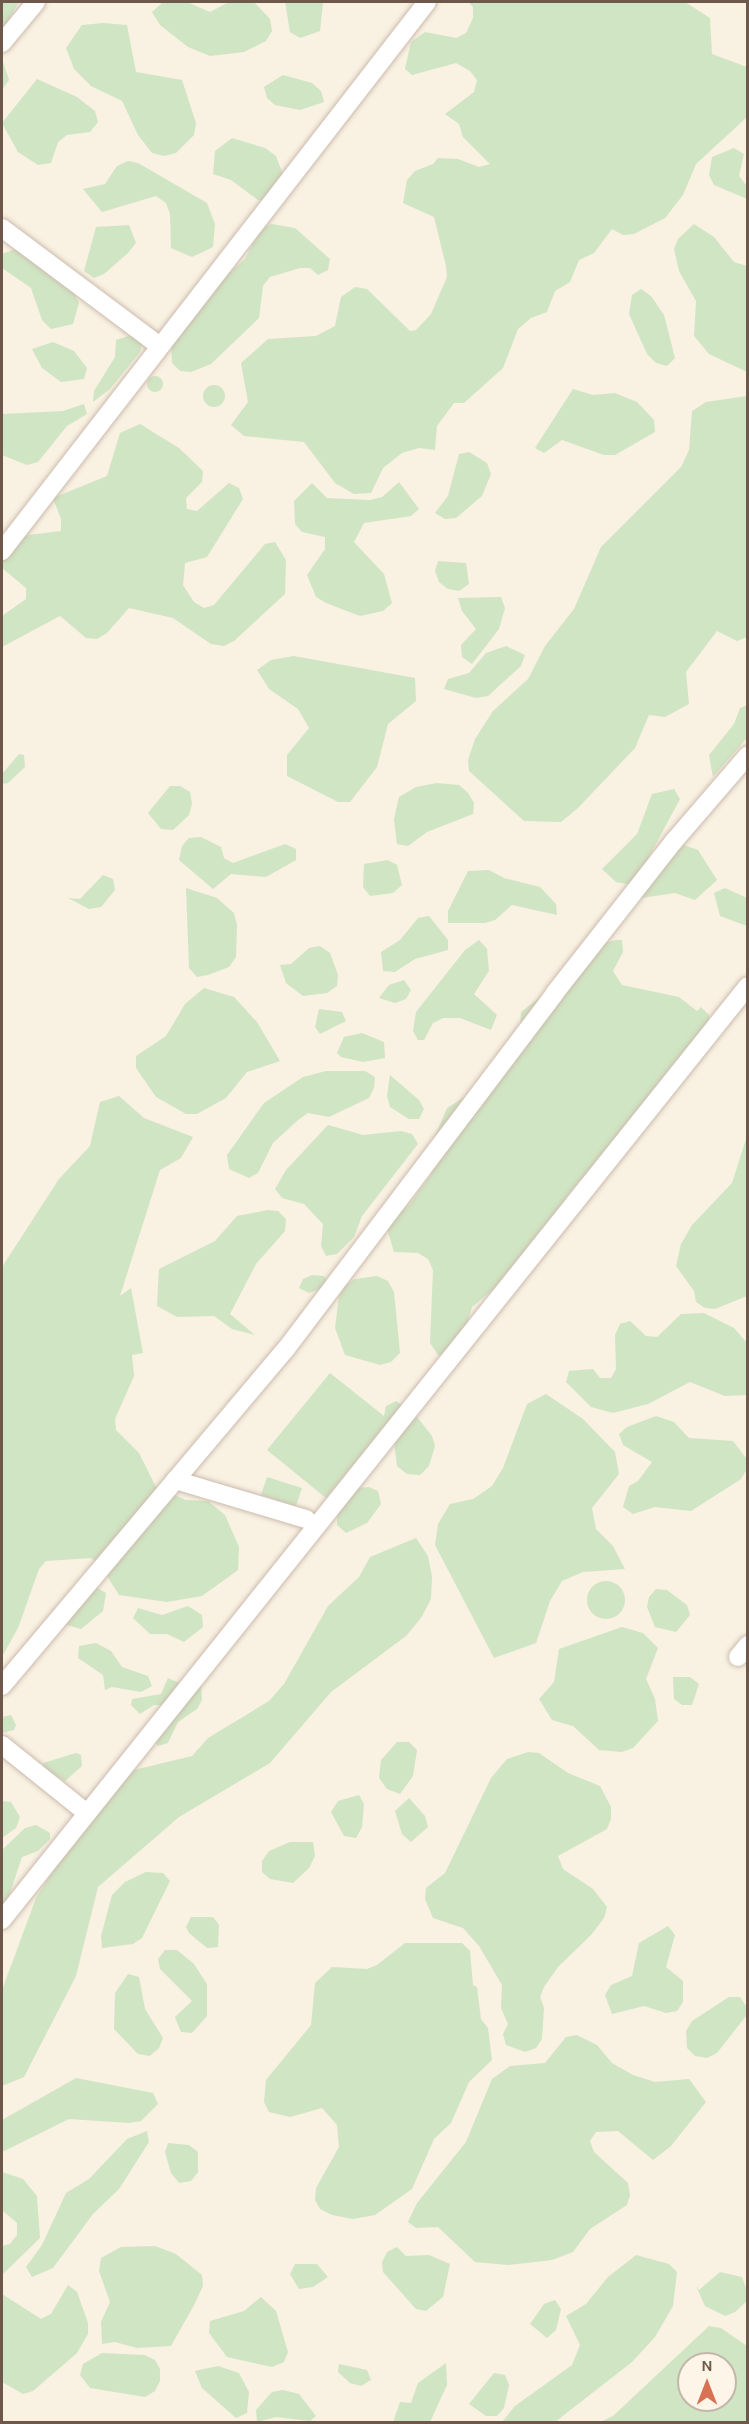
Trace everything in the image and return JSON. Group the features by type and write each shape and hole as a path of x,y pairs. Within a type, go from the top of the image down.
{"street":[{"path":"2,43 36,2"},
{"path":"2,551 427,2"},
{"path":"2,228 160,346"},
{"path":"2,1686 286,1349 554,994 674,841 730,779 747,755"},
{"path":"730,779 747,768"},
{"path":"2,1920 747,986"},
{"path":"175,1480 306,1519"},
{"path":"2,1745 87,1813"}],"green space":[{"path":"2,2 18,3 2,33"},
{"path":"163,2 187,2 210,12 229,2 254,2 270,19 272,31 266,41 244,52 210,56 188,47 160,25 152,12"},
{"path":"285,2 323,2 320,31 300,38 290,32"},
{"path":"468,2 685,2 710,18 712,54 747,67 747,117 696,164 683,195 665,218 634,234 623,235 612,229 594,253 579,260 570,282 555,291 547,312 531,318 518,329 503,368 464,403 454,403 437,426 435,450 419,448 402,453 383,468 371,493 354,494 335,483 304,442 244,436 231,425 248,402 241,363 268,339 316,336 335,326 341,297 355,287 367,289 410,331 416,330 431,314 447,277 446,266 434,217 403,203 407,180 415,171 433,164 438,158 458,159 479,167 490,164 463,137 459,124 445,114 474,92 477,80 470,71 456,63 412,75 405,69 411,42 425,32 456,38 466,33 473,18 473,7"},
{"path":"103,23 127,25 136,72 182,80 196,123 194,135 176,153 164,156 152,153 138,135 122,101 91,86 74,69 66,48 82,25"},
{"path":"2,59 9,80 2,90"},
{"path":"283,75 312,83 321,91 324,102 300,110 275,105 267,98 264,87"},
{"path":"37,79 77,97 95,111 98,122 90,132 67,135 58,142 51,163 38,165 18,152 2,123"},
{"path":"232,138 265,148 276,156 288,188 271,201 258,200 231,180 213,174 215,151"},
{"path":"734,148 744,154 739,176 747,186 747,199 714,185 709,175 712,157"},
{"path":"128,161 138,163 207,203 215,224 213,247 192,257 171,248 170,214 166,203 156,196 102,212 83,189 105,184 117,166"},
{"path":"272,224 295,228 330,259 328,270 318,275 310,268 300,268 270,277 263,286 259,318 211,364 191,372 180,371 172,363 171,342 210,290 245,259 261,228"},
{"path":"694,224 714,237 734,262 747,266 747,372 709,354 694,336 696,301 679,271 674,249 678,239"},
{"path":"129,225 136,243 128,253 104,274 94,278 84,271 96,227"},
{"path":"13,250 24,250 33,256 47,274 74,293 79,303 73,324 51,329 42,320 31,288 2,268 2,254"},
{"path":"641,289 651,296 664,315 675,358 667,366 656,363 647,354 629,314 632,295"},
{"path":"137,333 143,341 140,352 110,389 93,402 94,391 115,357 116,340"},
{"path":"53,342 74,351 87,368 84,379 61,382 42,368 32,349"},
{"path":"155,376 161,378 163,384 161,390 155,392 149,390 147,384 149,378"},
{"path":"214,385 222,388 225,396 222,404 214,407 206,404 203,396 206,388"},
{"path":"573,389 593,395 615,393 637,402 654,420 655,432 615,455 604,455 562,440 544,453 535,448"},
{"path":"747,396 747,637 737,641 717,631 686,672 689,704 665,717 649,715 635,748 578,808 561,822 524,821 469,771 468,760 475,739 493,711 528,679 545,646 574,609 601,547 681,467 689,450 692,411 706,402"},
{"path":"84,404 87,414 67,426 38,462 27,465 2,455 2,414 63,411"},
{"path":"140,424 179,448 203,471 202,482 186,498 187,509 197,511 229,483 239,488 243,499 207,557 185,563 183,585 194,602 204,608 214,605 265,544 275,542 286,560 285,594 234,641 224,646 211,644 173,618 129,608 107,633 97,639 86,638 60,616 2,647 2,616 26,599 26,588 2,568 2,547 28,535 61,531 61,519 53,498 107,476 120,433"},
{"path":"469,452 487,463 491,474 482,496 456,518 445,519 435,513 448,496 459,454"},
{"path":"399,482 419,509 411,516 364,523 354,542 384,574 392,603 383,611 360,616 316,597 307,575 325,549 325,537 302,532 295,524 294,501 312,483 327,498 370,500 382,497"},
{"path":"438,561 466,563 469,584 459,591 448,589 439,582 435,571"},
{"path":"501,597 505,608 499,629 472,664 462,657 461,645 476,629 462,611 458,598"},
{"path":"506,646 525,655 521,666 488,696 476,698 444,689 448,679 469,673 486,653"},
{"path":"294,656 415,678 416,701 388,724 377,767 350,802 338,802 287,776 287,755 309,728 298,709 269,689 257,670 271,660"},
{"path":"747,705 747,738 713,777 709,755 734,724 740,708"},
{"path":"19,754 24,755 25,767 8,783 2,784 2,774"},
{"path":"437,783 459,785 474,803 473,814 427,832 408,846 397,844 394,819 399,797 416,787"},
{"path":"170,786 180,786 190,792 192,804 189,815 173,830 161,829 148,813"},
{"path":"674,789 680,799 637,879 627,884 616,882 602,869 637,834 652,794"},
{"path":"201,837 221,847 224,858 233,863 285,844 296,849 296,860 266,877 231,874 213,889 179,860 182,846 189,838"},
{"path":"681,844 698,850 717,880 695,900 675,893 641,898 640,893"},
{"path":"388,860 397,865 402,885 393,893 370,896 363,887 364,864"},
{"path":"489,870 504,878 540,887 556,904 557,915 512,905 495,920 485,923 448,923 448,911 468,871"},
{"path":"103,875 113,879 115,890 101,907 89,909 68,898 80,899"},
{"path":"186,888 217,898 234,913 237,925 236,957 229,967 197,977 189,968"},
{"path":"725,888 747,898 747,926 720,916 714,893"},
{"path":"429,916 448,940 448,950 415,959 395,972 383,971 381,952 400,940 418,918"},
{"path":"479,940 487,949 489,971 474,994 497,1015 491,1030 460,1018 443,1018 433,1023 424,1040 418,1040 413,1031 416,1012 465,950"},
{"path":"622,940 623,952 613,971 622,985 679,997 697,1011 701,1007 709,1015 709,1027 621,1147 580,1180 565,1199 549,1233 518,1269 472,1307 462,1341 450,1359 438,1355 430,1343 433,1270 428,1259 418,1253 394,1252 388,1232 390,1220 409,1205 431,1175 433,1141 447,1108 477,1089 519,1048 521,1012 568,975 597,945"},
{"path":"320,946 330,953 338,975 337,986 327,993 303,996 286,983 280,965 291,964 309,948"},
{"path":"404,980 411,990 406,999 395,1003 379,998 389,985"},
{"path":"204,988 234,997 257,1022 280,1061 247,1072 226,1098 197,1114 186,1114 156,1097 136,1068 136,1056 166,1036 185,1004"},
{"path":"319,1009 342,1012 346,1021 320,1034 315,1027"},
{"path":"362,1033 384,1042 385,1058 363,1062 341,1057 337,1053 344,1037"},
{"path":"326,1071 365,1071 375,1077 374,1088 369,1098 329,1117 308,1113 298,1120 273,1143 258,1173 249,1178 229,1169 227,1155 264,1103 303,1077"},
{"path":"390,1075 419,1100 424,1109 419,1119 409,1119 390,1107 387,1096"},
{"path":"119,1096 144,1118 193,1137 181,1158 160,1170 120,1296 131,1288 143,1353 132,1355 134,1376 115,1419 116,1430 139,1453 156,1487 186,1500 208,1501 225,1515 239,1547 238,1570 202,1596 167,1602 119,1595 100,1565 91,1558 46,1561 39,1569 18,1628 2,1657 2,1267 59,1179 90,1146 100,1102"},
{"path":"328,1125 363,1135 401,1131 412,1134 418,1144 362,1216 354,1237 337,1254 326,1256 321,1246 323,1224 304,1204 282,1198 275,1189 286,1170"},
{"path":"747,1136 747,1296 715,1309 705,1308 696,1302 694,1291 676,1266 681,1244 692,1225 732,1183"},
{"path":"268,1210 278,1211 286,1219 285,1231 256,1264 230,1314 255,1335 232,1329 214,1316 177,1317 157,1306 159,1269 215,1241 237,1216"},
{"path":"312,1275 324,1276 329,1286 309,1293 299,1288 303,1279"},
{"path":"377,1276 388,1281 394,1292 400,1353 391,1362 380,1365 345,1355 335,1328 339,1296 345,1286 355,1279"},
{"path":"704,1313 734,1328 747,1343 747,1395 725,1396 690,1382 648,1404 613,1413 591,1407 566,1382 569,1371 593,1369 600,1378 611,1378 616,1369 615,1335 620,1324 630,1321 646,1336 657,1337 681,1314"},
{"path":"330,1373 384,1416 386,1406 396,1401 414,1413 432,1436 435,1446 429,1466 420,1475 407,1474 397,1466 392,1426 388,1422 326,1498 267,1450"},
{"path":"546,1394 583,1419 615,1452 619,1474 592,1508 596,1529 613,1546 625,1569 583,1572 562,1581 550,1601 536,1643 494,1658 435,1545 438,1524 450,1504 473,1499 492,1486 503,1468 527,1404"},
{"path":"656,1416 674,1422 689,1438 733,1441 746,1458 747,1469 741,1479 691,1511 655,1507 633,1514 623,1507 629,1486 638,1481 652,1462 623,1445 619,1434 627,1427"},
{"path":"267,1477 302,1488 296,1506 261,1495"},
{"path":"369,1487 378,1491 381,1504 367,1523 346,1533 337,1525 337,1514 357,1488"},
{"path":"416,1538 428,1556 432,1577 431,1599 421,1618 406,1636 331,1692 270,1763 179,1817 98,1887 76,1976 24,2077 2,2086 2,1990 36,1898 86,1819 126,1772 192,1756 208,1738 269,1701 284,1684 328,1606 359,1577 370,1557"},
{"path":"606,1581 619,1587 625,1600 619,1613 606,1619 593,1613 587,1600 593,1587"},
{"path":"92,1585 106,1593 103,1611 81,1629 63,1624"},
{"path":"656,1589 667,1590 687,1605 690,1615 676,1632 655,1627 647,1607 649,1597"},
{"path":"188,1606 202,1615 203,1627 184,1642 167,1634 150,1634 133,1618 138,1608 162,1615"},
{"path":"622,1627 643,1633 658,1648 646,1679 655,1699 658,1721 633,1748 622,1752 599,1750 573,1726 552,1720 539,1699 554,1682 559,1649"},
{"path":"96,1643 111,1651 122,1667 148,1676 152,1686 141,1692 112,1687 105,1690 103,1675 78,1658 79,1646"},
{"path":"673,1677 690,1677 699,1684 692,1705 682,1705 674,1699"},
{"path":"168,1678 179,1683 179,1689 165,1705 154,1705 140,1714 131,1705 132,1699 161,1694"},
{"path":"201,1683 202,1700 197,1709 178,1722 168,1743 158,1746 154,1741"},
{"path":"11,1715 16,1725 14,1730 2,1733 2,1717"},
{"path":"397,1742 409,1742 417,1750 413,1776 400,1794 387,1789 379,1778 381,1760"},
{"path":"528,1752 539,1753 568,1773 600,1786 611,1807 611,1819 607,1829 558,1856 563,1869 593,1889 607,1907 604,1918 591,1935 558,1967 544,1987 540,1997 544,2008 542,2039 536,2048 525,2052 506,2045 503,2034 508,2024 501,2008 502,1985 479,1946 463,1928 433,1918 425,1899 426,1888 445,1873 491,1778 507,1759"},
{"path":"76,1753 81,1755 82,1766 65,1781 43,1768 43,1763"},
{"path":"359,1795 364,1804 362,1827 356,1838 344,1836 331,1812 338,1801"},
{"path":"409,1798 425,1816 428,1827 411,1842 402,1834 395,1811"},
{"path":"2,1801 11,1802 20,1817 16,1828 2,1838"},
{"path":"36,1825 50,1833 50,1839 38,1851 22,1857 2,1917 2,1850 25,1828"},
{"path":"290,1842 313,1842 315,1856 309,1868 293,1883 270,1879 262,1872 262,1861 269,1851"},
{"path":"146,1872 163,1873 170,1881 142,1938 133,1944 102,1948 101,1936 112,1895 125,1882"},
{"path":"191,1917 213,1917 219,1925 218,1947 207,1948 189,1933 186,1927"},
{"path":"668,1926 675,1935 666,1967 683,1981 683,2002 677,2011 666,2013 644,2006 612,2014 605,1995 611,1985 632,1976 639,1943"},
{"path":"405,1943 462,1943 470,1951 473,1985 477,1987 481,2019 488,2028 492,2060 469,2082 451,2123 434,2139 412,2189 375,2215 353,2219 332,2215 320,2209 315,2200 316,2188 339,2147 337,2125 322,2108 290,2117 269,2112 264,2102 266,2080 311,2025 315,1983 332,1967 367,1969 377,1965"},
{"path":"165,1950 177,1950 194,1964 207,1984 207,2016 192,2033 181,2032 175,2017 192,2001 160,1969 158,1959"},
{"path":"128,1974 139,1977 145,2009 163,2038 159,2048 150,2056 138,2054 114,2029 115,1993"},
{"path":"729,1997 740,1997 746,2006 746,2016 717,2053 707,2058 695,2056 687,2048 686,2031 692,2021"},
{"path":"577,2035 597,2045 612,2063 633,2075 655,2082 689,2079 706,2102 671,2146 653,2160 618,2131 596,2132 590,2141 594,2152 628,2183 630,2195 627,2205 590,2229 573,2252 552,2260 508,2265 475,2262 438,2227 416,2228 408,2222 417,2203 466,2142 492,2079 510,2066 545,2063 566,2037"},
{"path":"76,2078 153,2093 158,2104 141,2121 129,2123 69,2119 2,2152 2,2120"},
{"path":"147,2131 149,2142 119,2189 93,2214 53,2268 32,2277 26,2267 42,2245 66,2193 89,2179 127,2139"},
{"path":"168,2143 189,2145 198,2152 198,2172 191,2181 179,2183 171,2173 165,2152"},
{"path":"2,2172 23,2179 37,2196 40,2238 2,2275 2,2246 10,2244 17,2235 17,2223 2,2210"},
{"path":"155,2246 176,2254 202,2275 203,2286 193,2307 171,2346 137,2348 115,2342 102,2344 101,2322 110,2302 99,2271 101,2258 121,2247"},
{"path":"397,2247 406,2256 429,2255 450,2264 443,2297 426,2311 416,2309 383,2272 382,2262 387,2252"},
{"path":"636,2255 669,2264 677,2272 673,2306 655,2337 632,2362 555,2422 502,2422 515,2406 572,2365 580,2345 566,2316 586,2304 608,2277"},
{"path":"295,2264 317,2264 328,2277 313,2287 299,2289 290,2274"},
{"path":"720,2272 742,2277 747,2291 747,2301 735,2312 725,2316 705,2306 696,2286 699,2290"},
{"path":"68,2285 77,2292 88,2323 88,2334 77,2353 33,2391 23,2394 2,2382 2,2294 41,2319 51,2314"},
{"path":"261,2297 276,2311 288,2352 284,2362 272,2367 227,2357 209,2333 210,2321 244,2311"},
{"path":"555,2300 561,2309 556,2330 547,2338 530,2324 544,2304"},
{"path":"709,2326 721,2328 747,2346 747,2422 600,2422 613,2416 677,2356 677,2412 737,2412 737,2352 681,2352"},
{"path":"102,2353 145,2355 155,2360 160,2369 160,2381 155,2391 145,2397 90,2388 80,2375 83,2364"},
{"path":"446,2363 447,2385 430,2422 393,2422 400,2402 411,2403 418,2383"},
{"path":"339,2364 367,2370 371,2380 361,2386 350,2383 338,2372"},
{"path":"218,2366 239,2373 249,2392 247,2413 236,2418 202,2388 195,2371"},
{"path":"494,2373 505,2375 509,2385 504,2408 497,2416 486,2416 469,2404"},
{"path":"283,2390 299,2394 316,2416 310,2421 276,2417 257,2422 256,2410 272,2392"}]}
